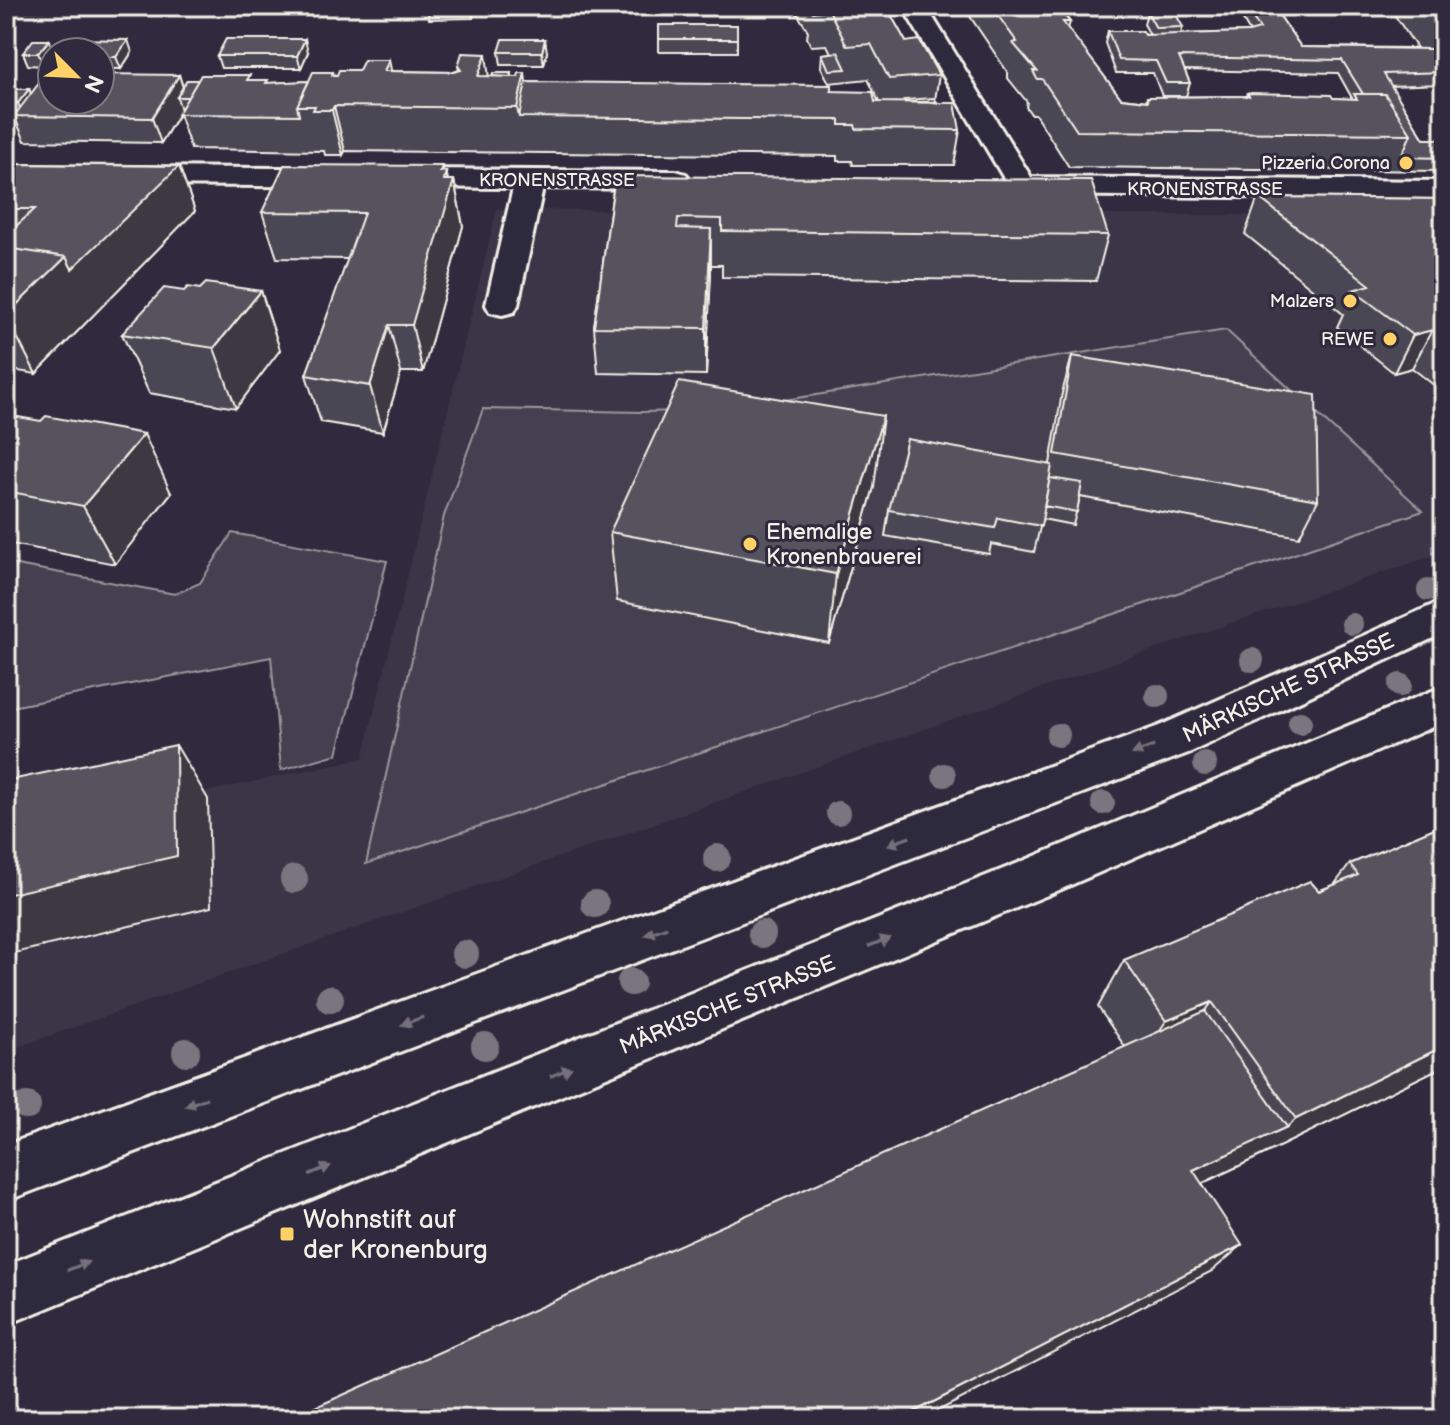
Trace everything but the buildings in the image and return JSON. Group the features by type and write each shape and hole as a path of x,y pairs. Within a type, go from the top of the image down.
{"main road":[{"path":"914,6 1022,186"},
{"path":"502,305 515,170"},
{"name":"KRONENSTRASSE","path":"6,175 515,170 708,181"},
{"name":"KRONENSTRASSE","path":"991,185 1444,190"},
{"name":"MÄRKISCHE STRASSE","path":"6,1173 1175,739 1444,615"},
{"name":"MÄRKISCHE STRASSE","path":"6,1295 1018,885 1444,703"}],"shaded area":[{"path":"497,209 1019,215 1444,215 1444,552 1128,658 6,1051 6,835 363,758"},
{"name":"Ehemalige Kronenbrauerei","path":"1226,330 1423,511 366,864 444,516 483,409 721,410"},
{"path":"232,533 387,561 337,754 281,770 271,657 6,708 6,563 175,594 200,583"}],"place":[{"name":"Pizzeria Corona","path":"1406,163"},
{"name":"Malzers","path":"1350,301"},
{"name":"REWE","path":"1390,339"},
{"name":"Ehemalige Kronenbrauerei","path":"750,544"},
{"name":"Wohnstift auf der Kronenburg","path":"287,1234"}]}
